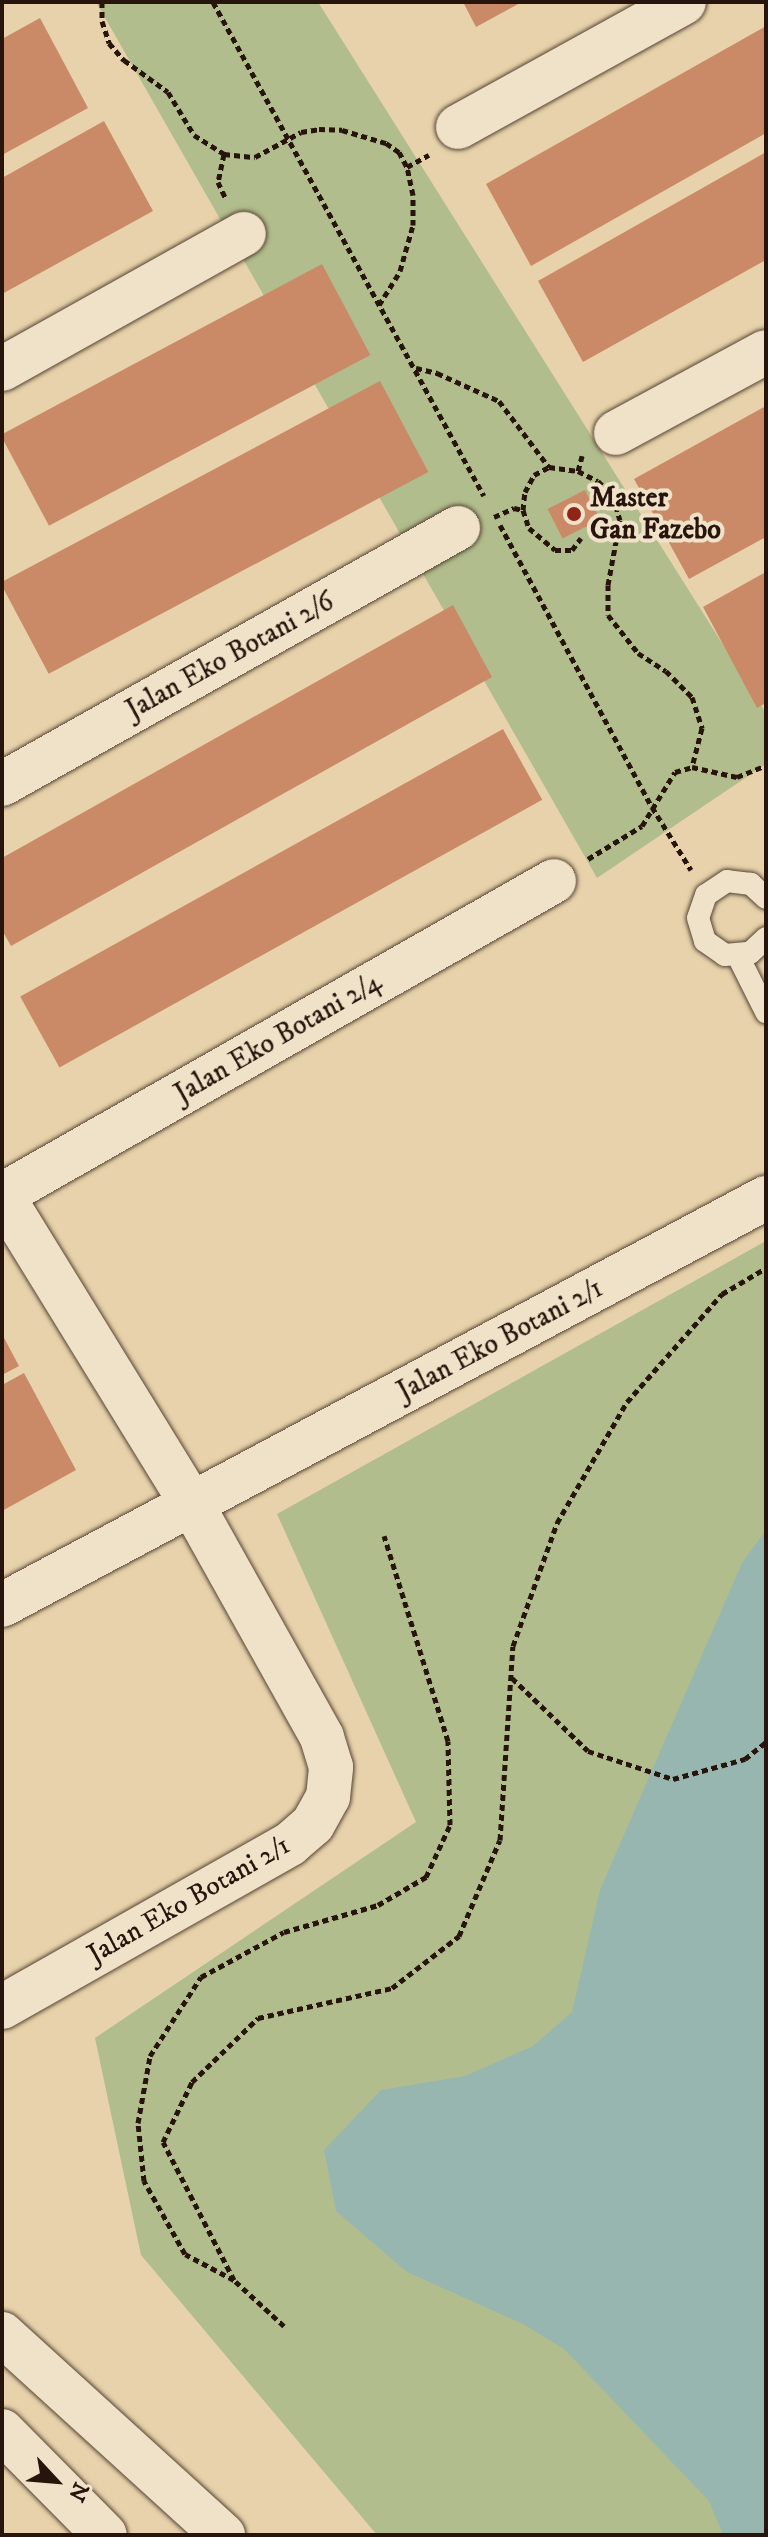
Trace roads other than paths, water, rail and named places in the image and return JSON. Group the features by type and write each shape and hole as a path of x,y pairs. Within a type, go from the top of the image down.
{"street":[{"path":"458,127 684,2"},
{"path":"2,369 244,234"},
{"path":"616,433 766,352"},
{"name":"Jalan Eko Botani 2/6","path":"2,784 477,522"},
{"name":"Jalan Eko Botani 2/4","path":"2,1195 554,881"},
{"path":"2,1195 193,1506"},
{"name":"Jalan Eko Botani 2/1","path":"2,1605 193,1506 766,1198"},
{"name":"Jalan Eko Botani 2/1","path":"2,2007 290,1844 313,1824 328,1797 331,1767 322,1737 193,1506"},
{"path":"2,2334 223,2535"},
{"path":"2,2431 105,2535"}],"lane":[{"path":"766,898 751,884 727,881 706,895 698,918 705,941 725,955 750,953 766,938"},
{"path":"738,956 766,1012"}],"water":[{"path":"766,1530 766,2535 723,2535 709,2501 564,2349 523,2324 407,2272 336,2211 324,2150 381,2090 465,2076 533,2046 572,2012 600,1890 742,1563"}],"place":[{"name":"Master Gan Fazebo","path":"574,514"}]}
